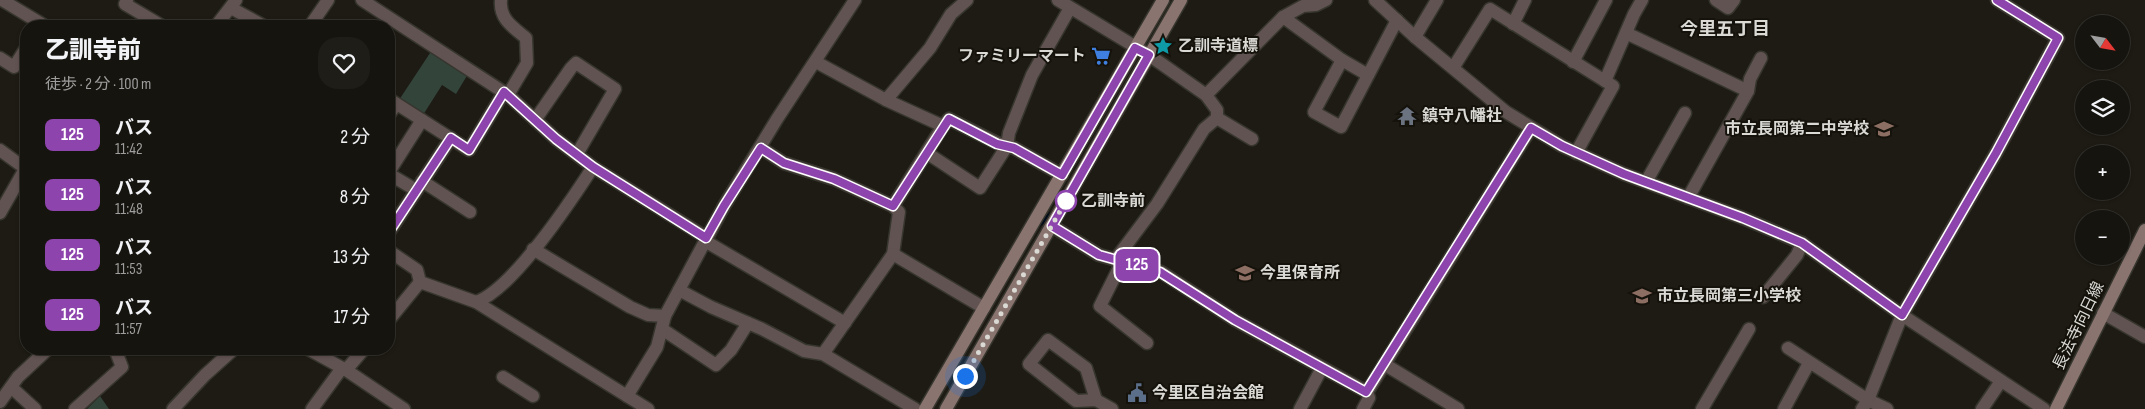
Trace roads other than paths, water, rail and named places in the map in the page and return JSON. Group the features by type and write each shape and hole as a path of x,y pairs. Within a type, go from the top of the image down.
{"street":[{"path":"2,0 33,20"},
{"path":"127,0 124,4 152,20"},
{"path":"314,20 328,0"},
{"path":"362,0 393,20"},
{"path":"395,103 469,150 527,63 526,38 504,18 500,9 501,0"},
{"path":"627,396 657,347 664,316 724,206 777,119 855,0"},
{"path":"886,100 930,48 951,14 967,0"},
{"path":"1058,0 1149,55 1206,95 1217,110 1217,118 1204,129 1119,261 1100,306 1147,343"},
{"path":"925,409 1163,0"},
{"path":"946,409 1181,0"},
{"path":"1206,95 1283,17 1300,3 1316,5 1326,0"},
{"path":"1375,0 1415,37 1506,112 1531,128 1576,153 1802,243 1902,315 2044,409"},
{"path":"1415,37 1438,0"},
{"path":"1513,24 1525,0"},
{"path":"1573,62 1606,0"},
{"path":"1605,81 1642,0"},
{"path":"1716,0 1728,8 1734,0"},
{"path":"1865,405 1902,315 1996,153 2058,38 1997,0"},
{"path":"221,20 234,4 256,20"},
{"path":"927,153 980,188 1007,146 1009,133 1032,75 1070,8"},
{"path":"1453,68 1490,9 1613,86 1576,153"},
{"path":"1283,17 1342,60 1368,75"},
{"path":"1342,60 1314,112 1341,127 1397,20"},
{"path":"395,22 506,94 556,139 593,167 706,239 845,323"},
{"path":"1626,33 1748,91"},
{"path":"0,58 14,67 20,58"},
{"path":"1688,198 1748,91 1750,79 1762,58"},
{"path":"816,62 886,100 943,126"},
{"path":"535,120 576,63 615,90 577,154"},
{"path":"1646,182 1685,113"},
{"path":"1217,118 1252,139"},
{"path":"893,206 949,119 997,144 1007,146 1062,175"},
{"path":"395,163 422,120"},
{"path":"1366,392 1531,128"},
{"path":"395,223 451,138"},
{"path":"761,148 784,163 834,179 893,206 899,212 893,254 823,354"},
{"path":"0,150 20,165"},
{"path":"476,302 493,293 513,274 573,198 593,167"},
{"path":"395,176 470,212"},
{"path":"0,213 20,179"},
{"path":"1052,226 1099,255 1160,272 1235,320 1366,392 1369,398 1363,409"},
{"name":"長法寺向日線","path":"2056,409 2145,230"},
{"path":"1763,297 1797,255 1802,243"},
{"path":"533,249 630,307 648,315 664,316"},
{"path":"893,254 984,308"},
{"path":"395,255 417,270 420,282"},
{"path":"420,282 476,302 648,409"},
{"path":"395,313 420,282"},
{"path":"679,290 804,351 823,354 915,409"},
{"path":"2103,312 2145,337"},
{"path":"662,329 716,365 731,350 748,323"},
{"path":"1702,409 1749,329"},
{"path":"1096,400 1086,368 1048,340 1029,364 1076,401 1096,400 1112,409"},
{"path":"1788,348 1865,405 1887,409"},
{"path":"0,402 18,377 42,355"},
{"path":"75,409 122,367 117,355"},
{"path":"173,409 205,375 227,355"},
{"path":"319,355 344,369 389,405 404,409"},
{"path":"312,409 344,369 358,355"},
{"path":"1784,409 1810,363"},
{"path":"1384,364 1458,409"},
{"path":"1300,409 1322,368"},
{"path":"503,377 533,396"},
{"path":"1982,409 2002,381"},
{"path":"11,387 36,409"}],"waterway":[{"path":"1038,226 1053,212"}],"place":[{"name":"乙訓寺道標","path":"1163,46"},
{"name":"ファミリーマート","path":"1101,56"},
{"name":"鎮守八幡社","path":"1407,116"},
{"name":"市立長岡第二中学校","path":"1884,129"},
{"name":"乙訓寺前","path":"1066,201"},
{"name":"今里保育所","path":"1245,273"},
{"name":"市立長岡第三小学校","path":"1642,296"},
{"name":"今里区自治会館","path":"1137,393"}],"district":[{"name":"今里五丁目","path":"1725,29"}]}
